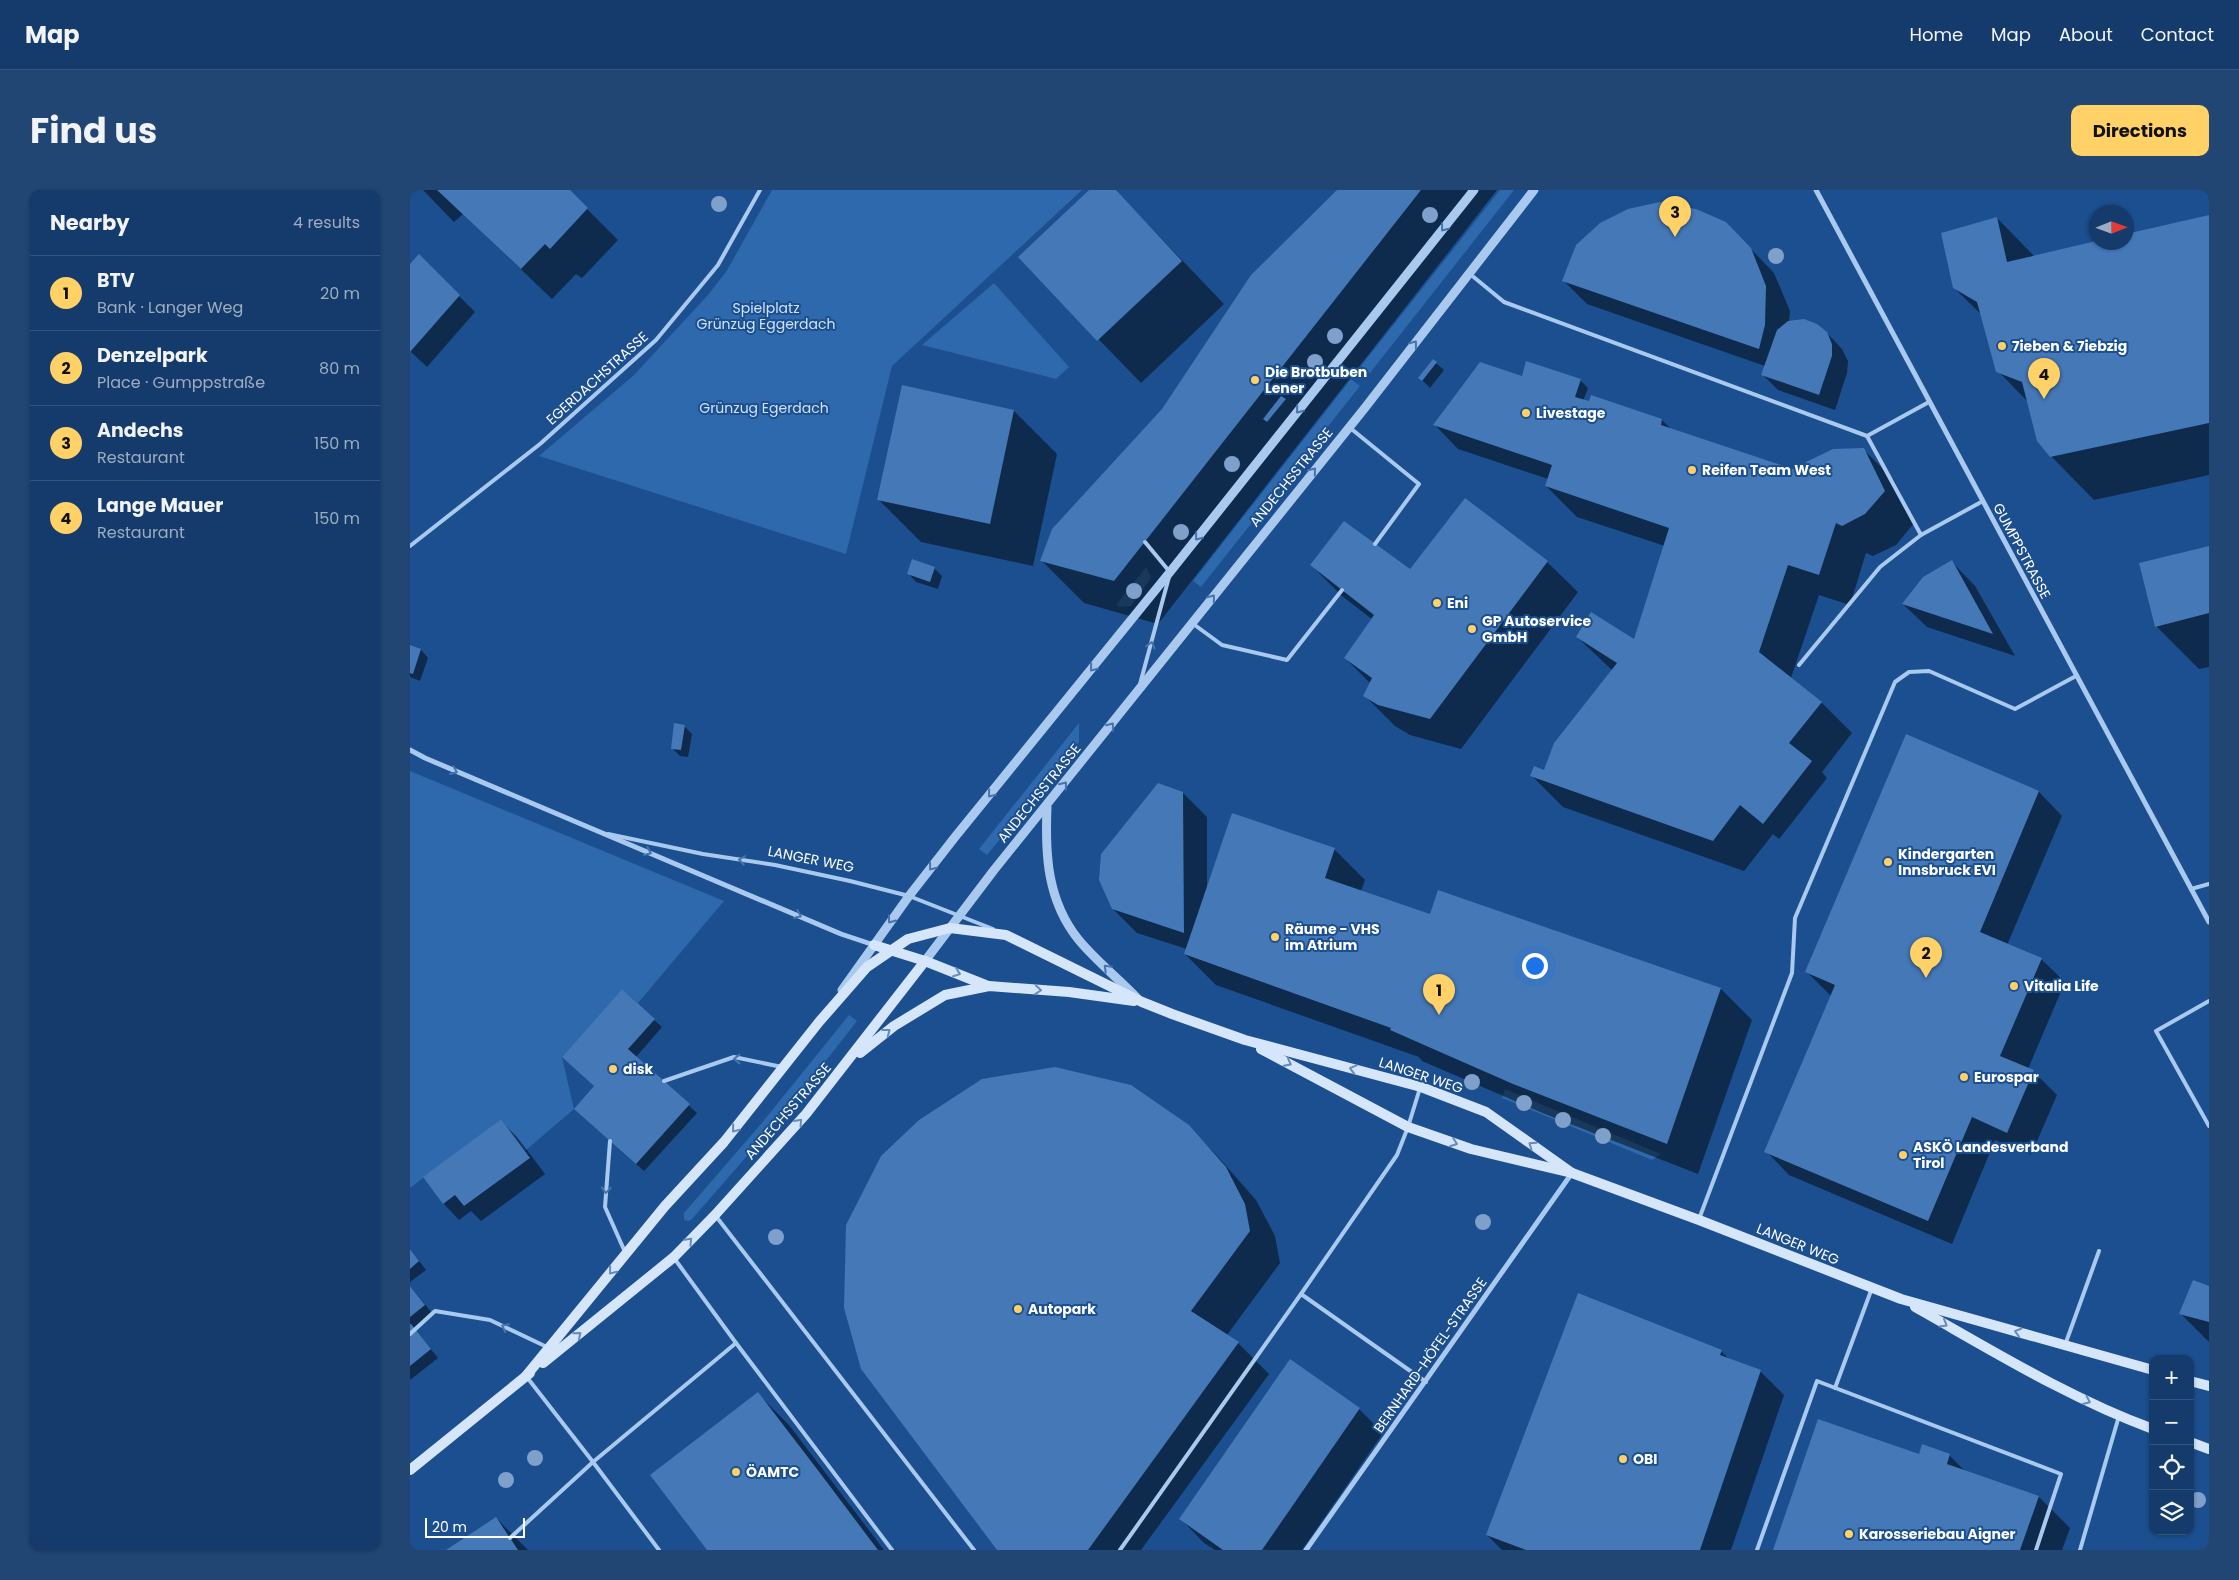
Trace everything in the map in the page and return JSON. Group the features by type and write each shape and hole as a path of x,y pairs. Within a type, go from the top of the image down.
{"main road":[{"name":"LANGER WEG","path":"819,1022 867,967 908,939 950,928 1006,935 1142,1002 1245,1040 1420,1087 1486,1112 1572,1173"},
{"name":"LANGER WEG","path":"874,945 925,961 989,986 1068,992 1142,1002"},
{"name":"ANDECHSSTRASSE","path":"410,1470 674,1257 715,1215 806,1114 925,961"},
{"name":"LANGER WEG","path":"848,1062 894,1026 945,996 989,986"},
{"name":"ANDECHSSTRASSE","path":"526,1376 670,1200 724,1142 819,1022"},
{"name":"LANGER WEG","path":"1245,1040 1408,1127 1471,1150 1572,1173 1699,1220 1901,1299 2149,1369"},
{"name":"LANGER WEG","path":"1901,1299 2050,1384 2119,1416 2149,1427"},
{"path":"2194,1382 2209,1386"},
{"path":"2194,1443 2209,1449"}],"street":[{"name":"ANDECHSSTRASSE","path":"819,1022 909,896 1474,190"},
{"name":"ANDECHSSTRASSE","path":"925,961 1470,274 1534,190"},
{"name":"GUMPPSTRASSE","path":"1816,190 2209,922"},
{"name":"LANGER WEG","path":"410,750 841,934 874,945"},
{"path":"1047,807 1045,846 1052,887 1058,906 1078,939 1142,1002"},
{"name":"BERNHARD-HÖFEL-STRASSE","path":"1306,1550 1572,1173"}],"lane":[{"name":"EGERDACHSTRASSE","path":"410,546 540,444 656,340 718,265 760,190"},
{"path":"1470,274 1504,302 1868,436 1922,535"},
{"path":"1868,436 1929,402"},
{"path":"1348,427 1420,484 1376,544"},
{"path":"1799,665 1880,567 1922,535 1983,502"},
{"path":"1138,692 1170,572 1145,542"},
{"path":"1192,623 1222,645 1287,660 1342,590"},
{"path":"1699,1220 1792,974 1795,918 1895,682 1909,672 1929,671 2015,709 2076,676"},
{"name":"LANGER WEG","path":"603,833 703,854 775,865 840,878 909,896 1006,935"},
{"path":"2191,889 2209,884"},
{"path":"2209,1001 2156,1031 2209,1126"},
{"path":"664,1081 734,1057 784,1067"},
{"path":"1120,1550 1397,1155 1420,1087"},
{"path":"610,1141 605,1207 625,1254"},
{"path":"715,1215 974,1550"},
{"path":"2065,1345 2099,1250"},
{"path":"674,1257 736,1343 892,1550"},
{"path":"1835,1388 1872,1288"},
{"path":"1301,1294 1426,1382"},
{"path":"410,1334 435,1311 490,1320 549,1348"},
{"path":"510,1538 593,1462 736,1343"},
{"path":"526,1376 659,1550"},
{"path":"1757,1550 1817,1381 2061,1474 2036,1550"},
{"path":"2080,1550 2119,1416"}],"green space":[{"name":"Grünzug Egerdach","path":"772,190 1082,190 892,366 846,554 539,456 634,375 707,296 726,272"},
{"path":"1500,190 1514,190 1370,373 1361,366"},
{"path":"994,283 1069,367 1056,379 922,345"},
{"path":"1351,379 1360,386 1201,587 1193,581"},
{"path":"1146,567 1151,578 1131,606 1119,607 1116,605"},
{"path":"1079,723 1079,742 987,855 979,849"},
{"path":"410,771 724,901 638,1003 622,989 562,1057 574,1109 525,1151 501,1119 410,1188"},
{"path":"849,1015 857,1021 788,1109 692,1219 689,1221 684,1220 684,1213 761,1124"},
{"path":"1505,1089 1661,1154 1652,1160 1502,1098"}],"building":[{"path":"437,190 570,190 588,208 550,249 545,244 521,269"},
{"path":"1089,190 1116,190 1182,261 1097,341 1018,257"},
{"path":"1337,190 1421,190 1114,581 1040,561 1052,529 1162,409 1251,275"},
{"path":"1660,202 1696,209 1726,222 1751,248 1766,286 1765,325 1759,349 1562,281 1576,245 1600,223 1628,209"},
{"path":"2209,215 2209,423 2050,457 2037,441 2022,382 1996,372 1977,302 1953,288 1941,233 1997,217 2007,262 2089,243 2089,250 2134,250 2134,232"},
{"path":"419,254 460,295 410,352 410,264"},
{"path":"1804,319 1817,324 1827,332 1832,344 1832,356 1819,395 1761,375 1777,330 1788,321"},
{"path":"1433,359 1437,362 1422,381 1418,378"},
{"path":"1526,361 1581,379 1575,397 1589,401 1591,395 1662,419 1661,425 1802,472 1806,462 1833,449 1864,448 1885,491 1865,514 1842,526 1836,523 1819,575 1788,565 1759,652 1822,702 1789,743 1812,761 1763,824 1740,805 1713,841 1530,776 1534,766 1544,770 1554,743 1617,663 1576,637 1591,612 1634,639 1669,528 1545,486 1552,465 1433,425 1480,362 1522,376"},
{"path":"902,385 1014,410 990,524 877,500"},
{"path":"1281,396 1286,399 1267,422 1263,419"},
{"name":"Eni","path":"1465,498 1548,561 1430,719 1378,705 1363,696 1372,678 1344,658 1374,615 1310,565 1344,521 1410,569"},
{"path":"2209,546 2209,613 2155,627 2139,563"},
{"path":"912,559 935,567 930,582 907,574"},
{"path":"1952,560 1993,634 1902,604 1923,577"},
{"path":"410,645 421,649 413,674 410,673"},
{"path":"674,723 685,725 681,750 671,749"},
{"path":"1906,734 2039,791 1980,932 2042,958 2000,1056 2034,1070 2007,1133 1972,1117 1928,1221 1764,1152 1835,985 1805,972"},
{"path":"1158,783 1183,792 1184,933 1112,909 1099,880 1101,854"},
{"path":"1232,813 1335,848 1325,878 1430,914 1438,890 1721,988 1667,1144 1513,1084 1390,1030 1391,1028 1184,954"},
{"name":"disk","path":"622,989 655,1019 628,1049 690,1104 636,1164 574,1109 594,1086 562,1057"},
{"name":"Autopark","path":"1055,1067 1131,1085 1189,1125 1226,1167 1245,1204 1250,1231 1191,1311 1239,1342 1088,1550 997,1550 861,1369 844,1308 846,1225 881,1156 919,1120 982,1079"},
{"path":"501,1119 530,1158 464,1206 455,1195 443,1204 423,1177"},
{"path":"410,1249 419,1261 410,1269"},
{"path":"2193,1280 2209,1286 2209,1322 2179,1314"},
{"path":"410,1286 425,1305 410,1317"},
{"name":"OBI","path":"1578,1293 1722,1350 1720,1355 1761,1370 1700,1550 1526,1550 1486,1535"},
{"path":"410,1324 431,1349 410,1366"},
{"path":"1290,1359 1360,1408 1262,1550 1223,1550 1179,1519"},
{"name":"ÖAMTC","path":"758,1392 878,1550 707,1550 650,1475"},
{"path":"1818,1419 1919,1454 1922,1444 1950,1454 1947,1464 2039,1496 2020,1550 1773,1550"},
{"path":"496,1517 518,1550 446,1550"}],"place":[{"name":"Andechs","path":"1675,237"},
{"name":"7ieben & 7iebzig","path":"2002,346"},
{"name":"Die Brotbuben Lener","path":"1255,380"},
{"name":"Lange Mauer","path":"2044,399"},
{"name":"Livestage","path":"1526,413"},
{"name":"Reifen Team West","path":"1692,470"},
{"name":"Eni","path":"1437,603"},
{"name":"GP Autoservice GmbH","path":"1472,629"},
{"name":"Kindergarten Innsbruck EVI","path":"1888,862"},
{"name":"Räume - VHS im Atrium","path":"1275,937"},
{"name":"Denzelpark","path":"1926,978"},
{"name":"Vitalia Life","path":"2014,986"},
{"name":"BTV","path":"1439,1015"},
{"name":"disk","path":"613,1069"},
{"name":"Eurospar","path":"1964,1077"},
{"name":"ASKÖ Landesverband Tirol","path":"1903,1155"},
{"name":"Autopark","path":"1018,1309"},
{"name":"OBI","path":"1623,1459"},
{"name":"ÖAMTC","path":"736,1472"},
{"name":"Karosseriebau Aigner","path":"1849,1534"}],"park label":[{"name":"Spielplatz Grünzug Eggerdach","path":"766,316"}]}
